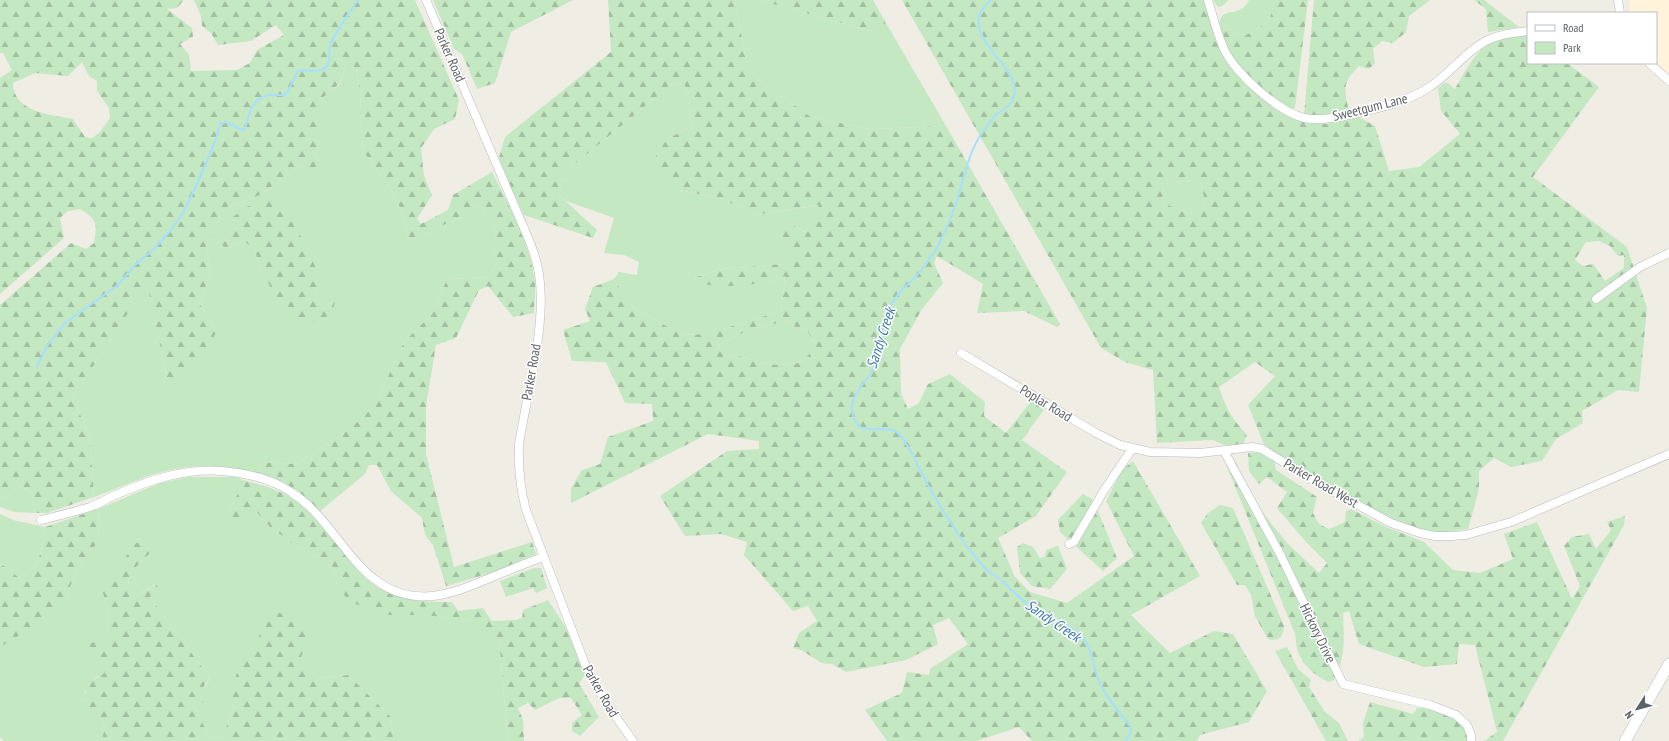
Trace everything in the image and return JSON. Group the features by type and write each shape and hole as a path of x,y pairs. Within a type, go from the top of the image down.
{"main road":[{"path":"1625,741 1669,664"}],"street":[{"name":"Parker Road","path":"426,0 532,246 539,274 540,298 538,325 522,422 518,460 523,496 543,557 589,671 604,700 633,741"},
{"name":"Sweetgum Lane","path":"1208,0 1221,44 1238,71 1266,96 1288,111 1303,118 1312,119 1350,115 1414,95 1437,82 1483,42 1504,34 1527,31"},
{"path":"1618,0 1620,12"},
{"path":"1650,64 1669,81"},
{"path":"1596,299 1640,267 1669,253"},
{"name":"Poplar Road","path":"961,353 1096,433 1120,445 1132,449"},
{"name":"Parker Road West","path":"1132,449 1150,452 1200,453 1252,447 1265,450 1321,485 1391,522 1420,533 1435,536 1466,535 1511,522 1669,454"},
{"path":"1069,544 1074,542 1103,492 1132,449"},
{"name":"Hickory Drive","path":"1224,451 1280,554 1343,684 1430,705 1456,715 1467,725 1471,735 1471,741"},
{"path":"41,520 90,507 147,482 171,474 201,471 223,471 262,479 290,491 314,510 360,567 386,588 399,592 416,596 443,595 543,557"}],"shaded area":[{"path":"1629,0 1669,0 1669,73 1657,63 1657,12 1630,12"}],"green space":[{"path":"0,0 184,0 177,8 167,9 192,28 193,37 180,44 189,55 191,71 237,70 250,63 257,50 284,35 276,25 251,41 218,45 211,33 202,26 201,16 194,0 415,0 459,100 455,119 434,129 421,148 424,176 432,195 417,219 421,224 448,210 453,195 492,172 524,239 529,253 535,282 534,313 513,317 488,286 479,290 456,338 436,345 426,406 426,454 454,567 532,542 536,554 497,571 446,586 433,545 425,535 422,518 391,491 377,465 369,465 365,474 319,512 291,488 257,474 261,462 296,464 347,431 374,407 404,342 433,313 447,279 489,277 498,260 492,247 497,232 480,205 418,239 408,238 402,211 387,184 363,151 360,90 356,68 346,65 340,83 316,103 321,139 314,153 324,168 320,179 314,181 300,166 260,195 229,207 219,220 206,247 211,274 199,303 217,331 199,365 178,381 167,377 147,284 73,396 90,440 94,497 47,513 35,513 31,490 19,487 6,498 0,495 0,305 71,243 86,249 94,243 96,226 93,219 80,209 68,211 60,218 64,238 0,294 0,78 12,70 3,53 0,53","holes":["82,62 89,76 97,81 97,91 109,108 110,118 100,132 92,138 85,137 73,119 54,116 26,106 19,100 15,93 13,83 35,73 68,76"]},
{"path":"433,0 573,0 511,32 495,83 477,89 462,54 454,49"},
{"path":"608,0 735,0 746,61 761,82 811,117 870,129 946,126 1060,324 1057,327 1024,311 977,313 983,284 937,256 934,263 943,283 922,309 900,349 901,394 908,409 919,403 928,384 950,374 985,402 984,416 1006,433 1032,400 1045,408 1022,440 1067,472 1036,516 998,538 1015,577 1030,592 1067,603 1134,556 1106,501 1122,470 1133,461 1200,576 1131,615 1170,653 1214,631 1233,634 1267,691 1249,722 1200,735 1197,741 1032,741 1019,727 977,741 887,741 865,710 902,693 907,672 929,675 930,669 968,644 949,618 933,625 938,644 906,660 846,672 832,664 822,663 801,650 793,648 799,633 817,621 808,606 793,611 744,555 747,542 721,534 685,536 660,496 727,451 759,449 759,441 708,434 571,503 571,488 582,470 600,464 608,437 653,421 652,404 625,403 606,362 572,361 563,330 590,321 585,309 593,287 614,279 634,308 682,335 707,334 781,311 785,276 766,283 719,287 695,282 696,277 723,269 784,264 791,254 780,237 782,228 792,225 806,232 819,205 756,215 722,199 679,190 659,176 656,156 667,139 692,126 689,95 684,83 672,84 564,173 559,195 597,230 593,238 524,215 498,161 505,137 611,52","holes":["787,321 796,327 806,329 816,345 803,362 773,365 739,356 724,357 718,345 751,329"]},
{"path":"735,0 758,0 871,31 886,23 946,126 870,129 811,117 761,82 746,61"},
{"path":"758,0 873,0 886,23 871,31"},
{"path":"902,0 1205,0 1234,71 1256,93 1296,120 1326,124 1359,117 1375,126 1389,171 1419,167 1460,134 1441,111 1438,88 1446,82 1455,89 1470,64 1482,49 1500,40 1527,34 1527,64 1568,64 1599,87 1533,177 1627,247 1647,308 1639,392 1618,390 1582,411 1583,423 1556,439 1542,461 1511,467 1494,458 1479,471 1479,489 1468,529 1439,533 1418,529 1387,517 1317,479 1265,447 1248,405 1275,376 1255,362 1219,387 1230,413 1247,435 1243,444 1229,447 1213,440 1157,443 1153,370 1125,362 1101,348","holes":["1200,181 1206,205 1193,215 1163,203 1162,182","1599,241 1610,246 1618,256 1624,255 1624,268 1605,281 1593,264 1583,266 1575,260 1586,242"]},
{"path":"1213,0 1229,0 1222,6 1218,7"},
{"path":"1249,0 1275,0 1269,21 1252,32 1243,35 1225,25 1220,29 1220,21 1222,16 1240,10"},
{"path":"1275,0 1308,0 1295,108 1291,109 1259,86 1237,66 1227,51 1220,29 1225,25 1243,35 1252,32 1269,21"},
{"path":"1314,0 1430,0 1409,16 1406,32 1393,43 1382,41 1373,49 1375,63 1369,69 1359,66 1347,81 1345,91 1349,110 1324,116 1304,115"},
{"path":"1474,0 1484,0 1519,27 1488,32 1486,9"},
{"path":"346,65 356,68 360,90 363,151 387,184 402,211 408,238 418,239 480,205 497,232 492,247 498,260 489,277 447,279 433,313 404,342 374,407 347,431 296,464 261,462 257,474 222,468 187,467 139,479 94,497 90,440 73,396 147,283 167,377 217,331 199,303 211,274 206,247 219,220 229,207 260,195 300,166 314,181 324,168 314,153 321,139 315,103 340,84","holes":["231,232 325,287 315,293 320,303 262,271 254,249 244,241 226,248 219,243"]},
{"path":"684,83 689,95 692,126 667,139 679,190 722,199 756,215 820,205 806,232 792,225 780,237 791,254 784,264 723,269 696,277 695,281 766,283 785,276 781,311 707,334 682,335 634,308 614,279 619,272 637,275 639,262 624,255 604,253 614,218 566,201 559,195 564,173 672,84"},
{"path":"1200,181 1206,205 1193,215 1163,203 1162,182"},
{"path":"271,199 290,214 325,287 315,293 320,303 335,302 332,314 306,325 287,318 262,271 254,249 244,241 226,248 219,243 231,232 228,221 246,207"},
{"path":"787,321 796,327 806,329 816,345 803,362 773,365 739,356 724,357 718,345 751,329"},
{"path":"1261,452 1274,460 1276,470 1317,497 1313,513 1319,524 1329,529 1345,522 1346,511 1351,509 1386,527 1424,542 1453,570 1480,573 1513,559 1504,534 1537,522 1572,599 1580,586 1564,546 1572,537 1589,534 1596,549 1611,530 1607,522 1625,516 1624,525 1503,741 1484,741 1497,732 1475,645 1459,644 1457,664 1424,667 1359,644 1349,611 1343,613 1344,639 1341,663 1334,680 1328,682 1319,677 1303,662 1296,645 1295,634 1225,462 1234,459 1259,508 1286,542 1319,573 1327,563 1306,542 1277,508 1287,492 1267,477 1259,484 1249,471 1248,453"},
{"path":"189,477 236,477 245,481 228,511 255,510 270,527 296,546 331,563 339,590 389,615 425,615 476,621 499,639 508,741 394,741 391,717 348,675 317,678 301,658 235,706 222,737 210,738 194,706 210,678 150,597 155,584 134,597 128,580 135,576 135,568 149,554 102,589 108,612 107,640 96,660 106,673 96,677 85,691 84,704 98,709 105,729 101,741 4,741 0,737 0,647 65,602 71,584 82,562 100,539 98,509 160,483"},
{"path":"245,481 265,486 283,493 308,509 319,520 362,575 379,588 395,596 420,601 452,602 458,611 483,608 492,621 516,620 522,618 523,610 548,600 565,626 585,675 579,683 599,717 580,736 572,731 572,723 582,715 571,698 559,698 535,710 528,703 518,708 523,720 524,741 508,741 499,639 475,621 425,615 389,615 352,603 339,590 331,563 296,546 270,527 255,510 241,519 231,516 228,511"},
{"path":"19,487 31,490 35,513 14,512 0,507 0,495 6,498"},
{"path":"1083,494 1092,499 1117,558 1103,571 1060,532 1058,520"},
{"path":"1220,505 1233,508 1284,626 1283,633 1278,639 1268,639 1255,616 1251,595 1245,585 1237,585 1201,523 1208,513"},
{"path":"98,509 100,539 82,562 71,584 65,602 54,614 0,647 0,563 18,577 27,573 34,567 39,557 43,544 45,527"},
{"path":"0,514 13,520 45,527 43,544 37,562 29,572 18,577 0,563"},
{"path":"148,542 149,554 135,568 135,576 128,580 134,597 156,584 159,589 150,597 210,678 204,686 208,700 194,706 210,738 222,737 235,706 228,701 242,657 252,653 271,608 309,630 301,658 317,678 348,675 391,717 394,741 101,741 105,729 98,709 84,705 85,693 89,685 105,673 96,661 90,657 89,643 107,640 108,612 102,589 136,543"},
{"path":"1023,543 1033,547 1040,558 1045,557 1046,550 1058,546 1067,569 1050,589 1032,586 1020,573 1017,547"},
{"path":"534,568 541,568 547,588 536,593 533,588 506,597 500,581"},
{"path":"1287,647 1298,669 1311,680 1309,687 1325,712 1339,723 1348,741 1326,741 1275,651"},
{"path":"1370,702 1413,714 1417,708 1430,708 1451,714 1466,728 1469,741 1358,741 1364,737 1363,723"}],"waterway":[{"path":"37,366 47,346 65,323 118,285 135,265 154,249 172,229 184,211 198,182 216,139 220,124 226,122 242,130 245,129 252,107 259,99 270,95 286,95 298,71 319,71 325,68 328,63 330,45 358,0"},
{"name":"Sandy Creek","path":"991,0 982,10 978,22 981,34 988,46 1006,69 1013,81 1015,92 1010,104 994,117 977,141 969,159 952,216 937,248 918,274 900,292 891,305 885,320 877,359 871,372 856,393 852,405 852,411 857,425 862,428 892,430 901,436 924,478 961,538 990,573 1002,581 1027,604 1072,629 1083,638 1089,648 1097,676 1105,693 1131,728 1129,736 1125,741"}]}
